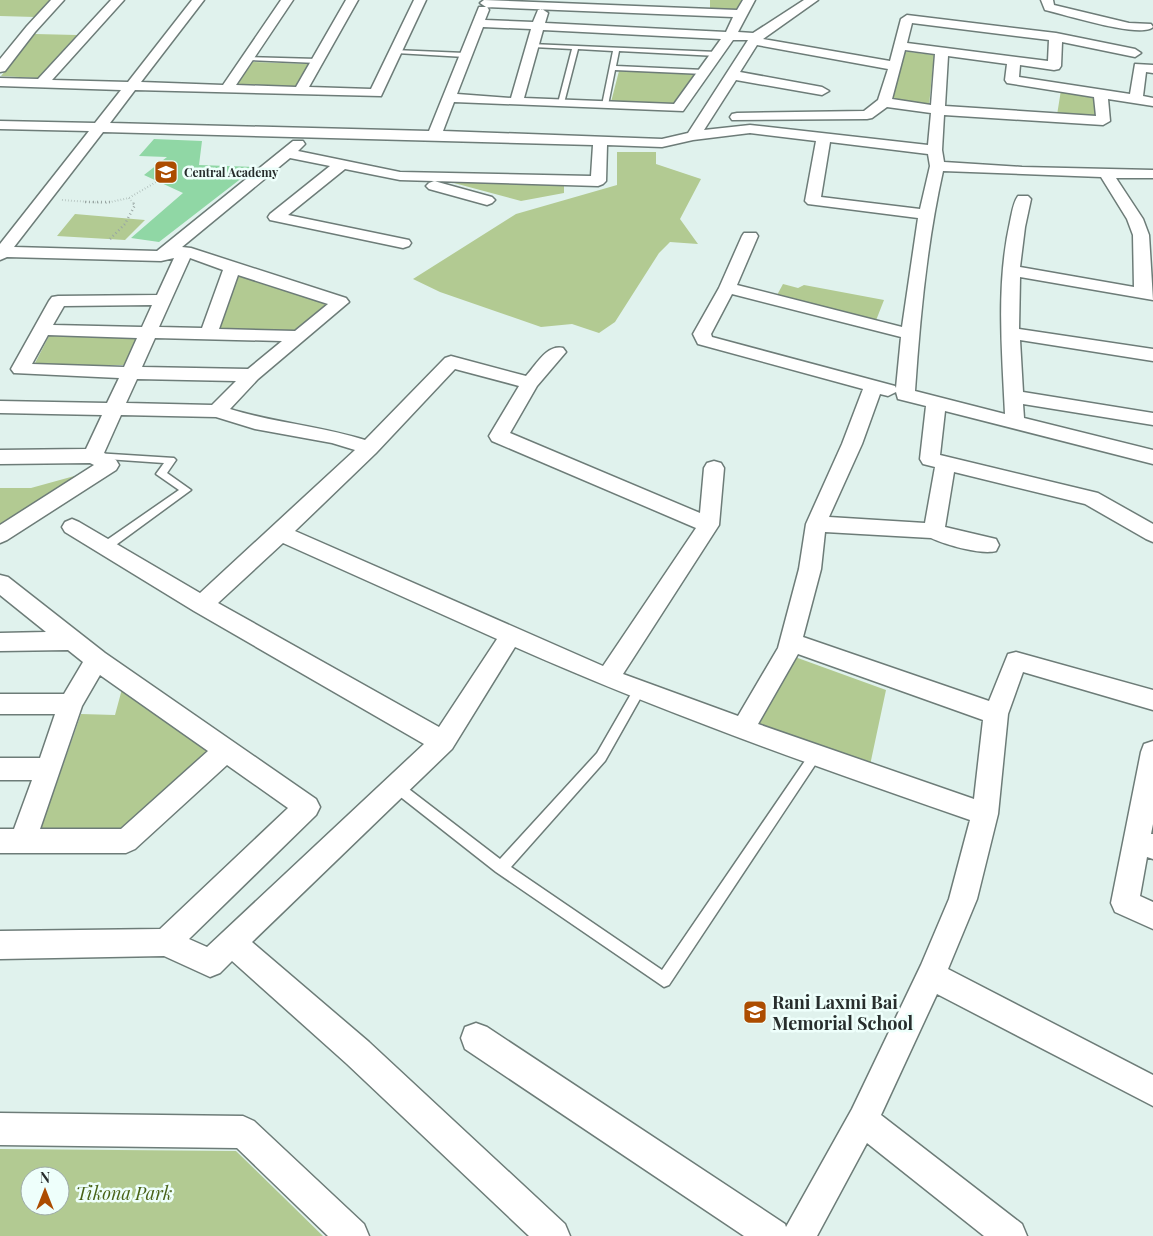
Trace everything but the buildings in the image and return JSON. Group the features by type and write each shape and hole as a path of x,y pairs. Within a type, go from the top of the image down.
{"street":[{"path":"0,68 31,29 58,0"},
{"path":"42,83 118,0"},
{"path":"1,254 198,0"},
{"path":"227,89 286,0"},
{"path":"300,91 352,0"},
{"path":"0,82 376,93 420,0"},
{"path":"449,98 678,108 730,35 749,0"},
{"path":"693,136 756,37 812,0"},
{"path":"1047,0 1049,7 1129,27 1148,34"},
{"path":"434,135 487,1 706,6 741,14"},
{"path":"516,102 545,3"},
{"path":"704,119 796,114 867,114 884,102 907,19 1056,37 1135,53"},
{"path":"478,23 756,37"},
{"path":"756,37 759,42 894,66"},
{"path":"901,46 1054,66 1056,37"},
{"path":"904,395 926,214 937,166 934,150 942,52"},
{"path":"1005,115 1014,61"},
{"path":"1136,99 1140,67 1153,70"},
{"path":"732,75 822,91"},
{"path":"1012,80 1153,102"},
{"path":"884,102 938,110 1103,121 1101,94"},
{"path":"0,125 662,142 750,129 823,139 934,150"},
{"path":"161,256 312,132"},
{"path":"823,139 813,201 926,214"},
{"path":"400,176 598,181 600,140"},
{"path":"287,152 400,176 488,200"},
{"path":"342,164 276,217 404,243"},
{"path":"937,166 1022,171 1153,174"},
{"path":"1011,270 1148,294 1141,235 1135,219 1105,172"},
{"path":"1015,422 1010,333 1011,270 1016,224 1023,200"},
{"path":"1135,219 1153,220"},
{"path":"750,236 727,288 702,334 704,340 904,395 1153,457"},
{"path":"1,254 161,256 185,251 340,302 252,375 217,411"},
{"path":"93,456 185,251"},
{"path":"209,333 232,268"},
{"path":"727,288 910,334"},
{"path":"164,300 58,301 20,369 252,375"},
{"path":"42,330 298,336"},
{"path":"1010,333 1153,356"},
{"path":"557,352 530,383 499,436 709,525"},
{"path":"202,605 368,448 451,362 530,383"},
{"path":"743,729 788,648 810,569 816,524 852,444 873,386"},
{"path":"1013,396 1153,419"},
{"path":"936,402 930,459 1091,498 1153,534"},
{"path":"0,407 217,411 255,423 334,437 368,448"},
{"path":"0,457 93,456 109,465 0,535"},
{"path":"934,531 946,463"},
{"path":"608,678 709,525 714,468"},
{"path":"816,524 934,531 946,536 988,545"},
{"path":"72,527 202,605 443,742"},
{"path":"280,533 608,678 815,756 985,814"},
{"path":"0,583 97,660 307,807 166,942"},
{"path":"0,945 166,942 210,963 443,742 511,636"},
{"path":"0,642 73,641"},
{"path":"790,642 996,714"},
{"path":"97,660 71,704 48,769 12,841 126,841 227,750"},
{"path":"799,1236 863,1120 932,975 964,899 985,814 996,714 1016,661 1153,700"},
{"path":"0,704 71,704"},
{"path":"1153,752 1145,844 1125,903 1153,916"},
{"path":"0,769 48,769"},
{"path":"232,942 358,1053 553,1236"},
{"path":"932,975 1153,1091"},
{"path":"476,1038 773,1236"},
{"path":"863,1120 1010,1236"},
{"path":"0,1129 242,1132 352,1236"}],"lane":[{"path":"532,45 716,54"},
{"path":"561,103 575,48"},
{"path":"605,105 616,50"},
{"path":"396,51 465,55"},
{"path":"248,58 317,61"},
{"path":"612,68 704,72"},
{"path":"93,456 171,460 161,474 186,490 105,546"},
{"path":"501,868 601,757 639,690"},
{"path":"397,787 501,868 664,980 815,756"}],"path":[{"path":"60,200 105,203 129,198 156,182"},
{"path":"115,243 105,242 121,230 131,217 135,205 129,198"}],"green space":[{"path":"0,0 51,0 35,17 0,16"},
{"path":"710,0 747,0 739,13 710,11"},
{"path":"35,34 77,35 38,78 1,76"},
{"path":"902,51 934,55 929,106 889,100"},
{"path":"253,62 310,64 297,88 236,86"},
{"path":"619,71 695,74 674,104 611,102"},
{"path":"1061,90 1096,95 1098,119 1057,115"},
{"path":"617,152 656,152 656,164 701,179 680,219 698,244 670,242 659,253 615,322 599,333 572,324 541,327 440,292 413,279 516,214 617,185"},
{"path":"439,179 564,183 564,193 521,201"},
{"path":"75,214 145,220 125,240 57,236"},
{"path":"235,274 333,303 297,333 215,329"},
{"path":"783,284 798,288 804,285 884,300 875,323 776,297"},
{"path":"50,334 139,336 128,365 34,365"},
{"path":"78,475 0,527 0,488 31,488"},
{"path":"795,657 886,690 869,770 752,727"},
{"path":"122,689 212,753 123,834 39,833 81,714 115,715"},
{"name":"Tikona Park","path":"0,1149 236,1151 323,1236 0,1236"}],"place":[{"name":"Central Academy","path":"166,172"},
{"name":"Rani Laxmi Bai Memorial School","path":"755,1012"}]}
